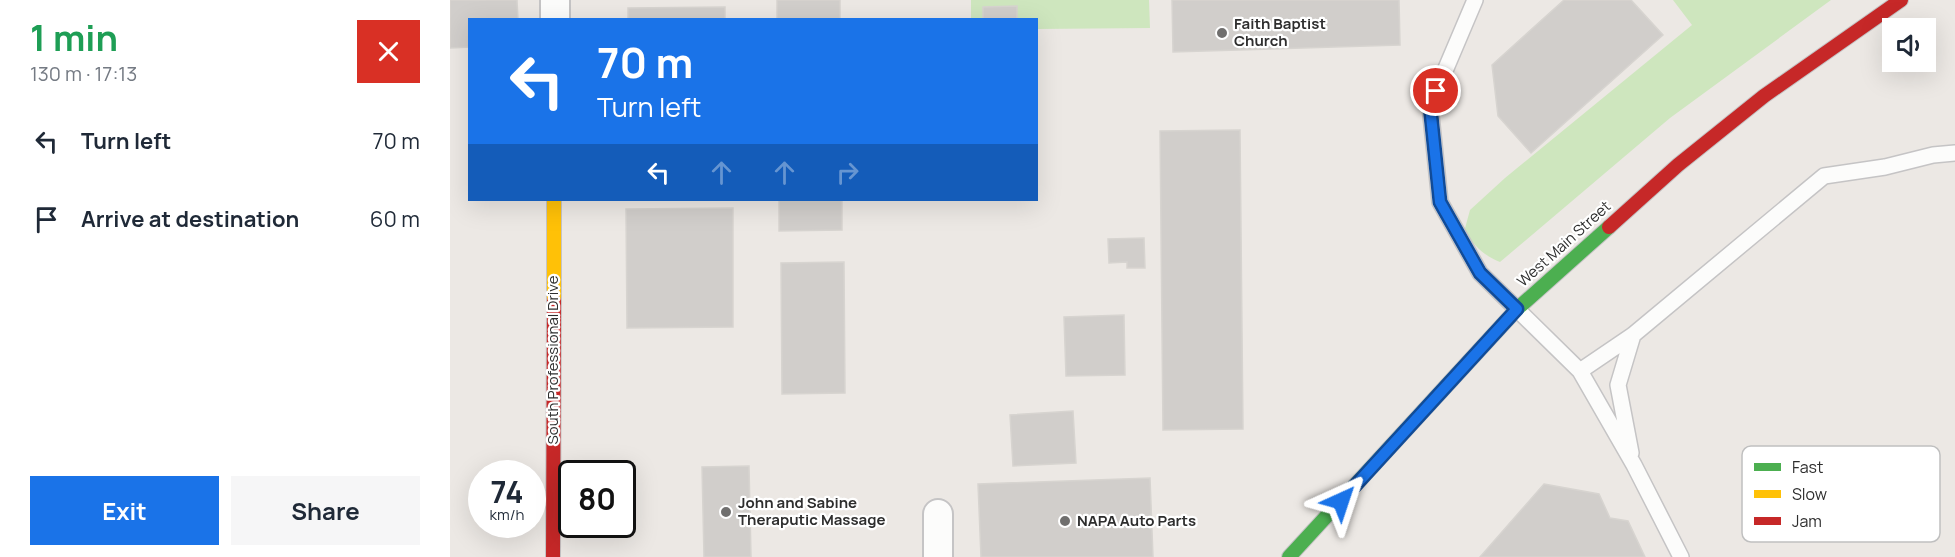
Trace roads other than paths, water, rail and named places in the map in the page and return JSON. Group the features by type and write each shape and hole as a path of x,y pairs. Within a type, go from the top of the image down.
{"main road":[{"name":"West Main Street","path":"1289,557 1517,309 1678,165 1747,109 1901,0"},
{"name":"South Professional Drive","path":"553,557 554,201"}],"street":[{"path":"555,0 555,18"},
{"path":"938,514 938,557"}],"lane":[{"path":"1475,0 1430,106 1440,202 1480,273 1580,371 1634,465 1682,557"},
{"path":"1580,371 1633,335 1824,176 1885,167 1933,155 1955,153"},
{"path":"1633,335 1618,385 1634,465"}],"place":[{"name":"Faith Baptist Church","path":"1222,33"},
{"name":"John and Sabine Theraputic Massage","path":"726,512"},
{"name":"NAPA Auto Parts","path":"1065,521"}]}
